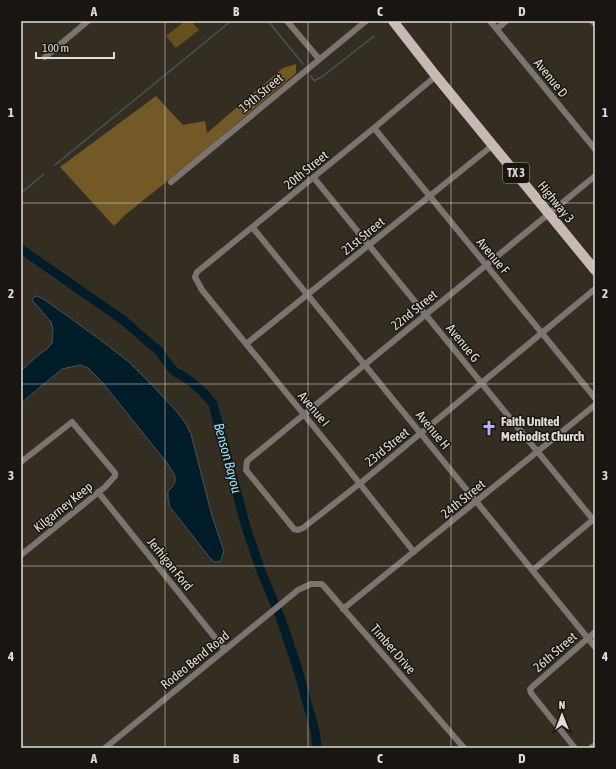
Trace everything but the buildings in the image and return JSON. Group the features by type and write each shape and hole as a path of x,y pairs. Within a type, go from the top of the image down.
{"main road":[{"name":"TX 3","path":"393,21 436,76"},
{"name":"Highway 3","path":"436,76 595,270"}],"street":[{"path":"45,57 88,21"},
{"path":"286,21 319,59"},
{"name":"19th Street","path":"171,182 366,21"},
{"name":"Avenue D","path":"490,21 595,149"},
{"path":"496,29 506,21"},
{"path":"592,21 595,24"},
{"name":"20th Street","path":"197,281 195,277 198,272 436,76"},
{"name":"Avenue F","path":"374,128 595,398"},
{"name":"21st Street","path":"246,344 493,145"},
{"name":"22nd Street","path":"303,528 298,530 294,529 246,470 247,461 595,176"},
{"name":"Avenue G","path":"314,178 594,520"},
{"name":"Avenue H","path":"253,228 595,647"},
{"name":"Avenue I","path":"197,281 202,290 360,483 414,552"},
{"name":"23rd Street","path":"303,528 360,483 595,289"},
{"name":"24th Street","path":"344,609 595,405"},
{"name":"Kilgarney Keep","path":"21,462 72,422 115,473 115,476 98,492 21,555"},
{"name":"Jerhigan Ford","path":"98,492 225,650"},
{"path":"533,570 594,520"},
{"name":"Timber Drive","path":"298,590 311,584 322,584 464,748"},
{"name":"Rodeo Bend Road","path":"105,748 298,590"},
{"name":"26th Street","path":"575,748 530,690 532,686 595,632"},
{"path":"591,748 595,745"}],"shaded area":[{"path":"185,21 191,21 199,30 176,48 166,36"},
{"path":"296,64 296,73 201,154 125,215 114,226 60,167 156,96 183,125 205,121 207,133 283,68"}],"water":[{"path":"37,296 45,300 98,338 129,362 178,413 186,424 191,434 212,516 224,551 220,562 214,562 210,558 170,507 168,491 174,484 175,477 167,463 102,382 88,368 80,365 62,369 21,403 21,371 52,343 53,329 51,322 32,300"}],"waterway":[{"path":"55,165 231,21"},
{"path":"268,21 303,64"},
{"path":"311,76 314,81 323,76 374,36"},
{"path":"21,193 44,174"},
{"name":"Benson Bayou","path":"21,249 123,320 160,352 175,372 197,386 213,404 246,527 261,571 281,619 297,667 315,731 317,748"}],"place":[{"name":"Faith United Methodist Church","path":"489,428"}]}
